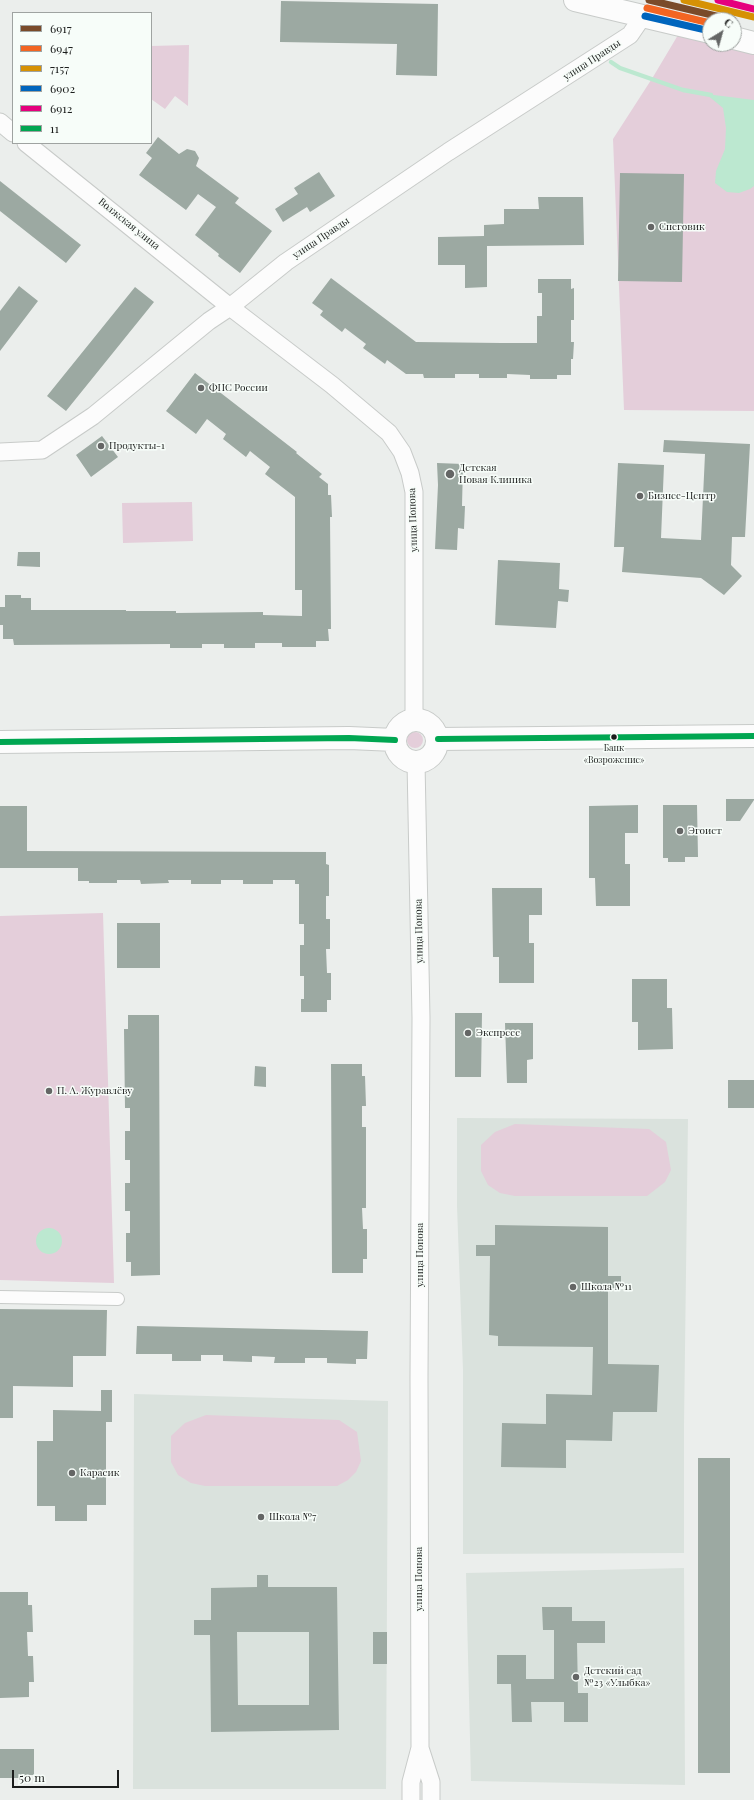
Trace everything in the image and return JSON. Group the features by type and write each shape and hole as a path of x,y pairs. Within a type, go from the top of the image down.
{"main road":[{"path":"575,0 702,30"},
{"path":"742,40 754,42"},
{"path":"414,719 423,720 430,724 436,731 438,739 432,756 416,762 401,756 396,748 395,740 396,733 400,726 407,721 414,719"},
{"path":"438,739 754,736"},
{"path":"0,742 350,738 395,740"}],"street":[{"name":"улица Правды","path":"0,452 42,450 93,416 209,321 230,307 286,262 448,152 630,35 643,16"},
{"path":"0,122 12,131"},
{"name":"Волжская улица","path":"27,144 230,307"},
{"name":"улица Попова","path":"230,307 332,385 389,433 402,452 410,473 414,492 414,719"},
{"name":"улица Попова","path":"411,1800 411,1782 420,1748 419,1369 421,1018 416,762"},
{"path":"0,1297 118,1299"},
{"name":"улица Попова","path":"420,1748 431,1782 431,1800"}],"shaded area":[{"path":"678,35 702,40 702,52 742,52 742,48 754,51 754,411 624,410 613,139"},
{"path":"189,45 188,106 175,96 165,109 152,100 152,46"},
{"path":"706,94 754,100 754,186 750,189 739,193 727,192 715,183 716,171 725,149 726,128 723,108"},
{"path":"192,502 193,541 123,543 122,503"},
{"path":"412,732 418,732 423,737 421,746 418,748 412,748 407,743 407,737"},
{"path":"103,913 114,1283 0,1280 0,916"},
{"name":"Школа №11","path":"457,1118 688,1119 684,1553 463,1554 463,1370 457,1206"},
{"path":"515,1124 649,1129 666,1142 671,1170 665,1182 647,1196 515,1196 500,1193 488,1185 481,1171 481,1145 495,1132"},
{"path":"49,1228 58,1232 62,1241 58,1250 49,1254 40,1250 36,1241 40,1232"},
{"name":"Школа №7","path":"134,1394 388,1401 386,1789 133,1789"},
{"path":"206,1415 339,1420 357,1432 361,1461 356,1472 348,1480 337,1486 205,1486 191,1483 178,1475 171,1462 171,1436 185,1423"},
{"name":"Детский сад №23 «Улыбка»","path":"684,1568 685,1785 471,1781 466,1573"}],"building":[{"path":"281,1 438,4 437,76 396,75 397,44 280,42"},
{"path":"158,137 179,154 187,149 195,151 199,158 196,166 239,198 235,203 272,231 240,273 218,256 219,254 195,235 216,207 198,194 186,210 139,175 152,158 146,153"},
{"path":"319,172 335,196 310,212 307,207 283,222 275,209 298,194 294,188"},
{"name":"Снеговик","path":"620,173 684,174 682,282 618,281"},
{"path":"0,181 81,245 66,263 0,211"},
{"path":"538,197 583,197 584,245 487,246 487,287 465,288 465,265 438,265 438,237 484,236 484,225 504,224 504,209 539,209"},
{"path":"331,278 416,342 501,343 537,343 537,316 542,316 542,293 538,293 538,279 571,279 571,289 574,288 574,320 571,320 571,342 574,342 573,359 571,359 571,375 557,375 557,379 530,379 530,375 507,374 507,378 479,378 479,374 455,374 455,378 424,378 423,374 406,374 387,360 385,364 363,348 366,344 345,328 342,332 320,315 323,311 312,303"},
{"path":"19,286 38,301 0,351 0,311"},
{"path":"135,287 154,302 66,411 47,396"},
{"path":"195,373 297,452 296,453 322,474 319,477 328,484 328,495 331,495 332,517 330,517 331,629 328,629 329,641 316,641 316,647 282,647 282,643 255,643 255,648 224,648 224,644 202,644 202,648 170,648 170,644 14,645 13,639 3,639 3,625 0,625 0,607 5,607 5,595 21,595 21,598 31,598 31,610 176,611 176,613 263,612 263,615 302,616 302,590 295,590 295,497 265,474 270,467 250,451 246,457 223,439 226,434 207,419 196,434 166,411"},
{"path":"102,436 118,457 91,477 76,455"},
{"name":"Бизнес-Центр","path":"664,440 750,444 745,537 732,537 731,565 742,576 724,595 701,578 622,572 624,547 614,547 618,463 664,465 661,538 701,540 705,454 663,452"},
{"path":"437,463 463,464 462,506 465,506 464,529 458,528 457,550 435,549 438,485"},
{"path":"18,552 40,552 40,567 17,566"},
{"path":"498,560 560,563 559,589 569,590 568,602 558,601 556,628 495,625"},
{"path":"726,799 754,800 740,821 726,821"},
{"path":"638,805 638,833 625,833 625,864 630,864 630,906 596,906 595,878 589,878 589,806"},
{"name":"Эгоист","path":"663,805 697,805 698,857 685,857 685,862 668,862 668,858 663,858"},
{"path":"0,806 27,806 27,851 326,852 326,864 329,865 329,896 326,896 326,919 330,919 330,949 326,949 327,973 331,973 331,1000 327,1000 327,1012 301,1012 301,999 304,999 304,976 300,976 300,945 304,945 304,924 299,924 299,884 295,884 295,880 273,880 273,884 243,884 243,880 221,880 221,884 191,884 191,880 168,880 169,883 141,884 140,880 117,880 117,883 89,883 89,881 78,881 78,868 0,868"},
{"path":"492,888 542,888 542,915 529,915 529,943 534,943 534,983 499,983 499,957 493,957"},
{"path":"117,923 160,923 160,968 117,968"},
{"path":"632,979 667,979 667,1008 672,1008 673,1049 638,1050 638,1022 632,1022"},
{"name":"Экспресс","path":"455,1013 482,1013 481,1077 455,1077"},
{"path":"128,1015 159,1015 160,1275 131,1276 131,1262 126,1262 126,1233 130,1233 130,1211 125,1211 125,1183 130,1183 130,1160 125,1160 125,1131 130,1131 130,1108 125,1108 124,1029 128,1029"},
{"path":"505,1023 533,1023 533,1059 527,1060 527,1083 507,1083"},
{"path":"331,1064 362,1064 362,1076 365,1076 366,1106 362,1106 362,1127 366,1127 366,1208 362,1208 363,1229 367,1229 367,1259 363,1259 363,1273 332,1273"},
{"path":"255,1066 266,1067 266,1087 254,1086"},
{"path":"728,1080 754,1080 754,1108 728,1108"},
{"path":"495,1225 608,1227 608,1276 621,1276 621,1288 608,1288 608,1364 659,1365 657,1412 613,1412 612,1441 566,1440 566,1468 501,1467 502,1423 546,1424 546,1394 592,1395 593,1347 498,1346 498,1336 489,1335 490,1256 476,1256 476,1245 495,1245"},
{"path":"0,1309 107,1310 106,1356 73,1356 73,1387 13,1386 13,1418 0,1418"},
{"path":"137,1326 368,1331 367,1359 356,1359 356,1364 327,1363 327,1358 305,1358 305,1363 274,1363 275,1357 252,1356 252,1362 223,1361 223,1355 201,1355 201,1361 172,1361 172,1354 136,1354"},
{"name":"Карасик","path":"101,1390 112,1390 112,1422 106,1422 106,1505 87,1505 87,1521 55,1521 55,1506 37,1506 37,1441 53,1441 53,1410 101,1411"},
{"path":"698,1458 730,1458 730,1773 698,1773"},
{"path":"257,1575 268,1575 268,1587 337,1587 339,1730 211,1732 210,1635 194,1635 194,1620 211,1620 211,1588 257,1587","holes":["237,1632 309,1632 309,1705 238,1705"]},
{"path":"0,1592 28,1592 28,1605 32,1605 33,1632 27,1632 28,1656 33,1656 34,1682 29,1682 29,1697 0,1698"},
{"path":"542,1607 572,1607 572,1621 605,1621 605,1643 577,1643 578,1693 588,1693 588,1722 564,1722 564,1702 531,1702 532,1722 512,1722 511,1684 497,1684 497,1655 526,1655 526,1679 554,1679 554,1630 543,1630"},
{"path":"373,1632 387,1632 387,1664 373,1664"},
{"path":"0,1749 34,1749 34,1775 26,1775 26,1778 0,1778"}],"waterway":[{"path":"611,62 620,68 683,90 711,95"}],"transit line":[{"name":"6917","path":"649,0 702,13"},
{"name":"7157","path":"684,0 754,17"},
{"name":"6912","path":"718,0 754,9"},
{"name":"6947","path":"647,8 702,21"},
{"name":"6902","path":"645,16 702,29"},
{"name":"11","path":"438,739 754,736"},
{"name":"11","path":"0,742 349,738 395,740"}],"place":[{"name":"Снеговик","path":"651,227"},
{"name":"ФНС России","path":"201,388"},
{"name":"Продукты-1","path":"101,446"},
{"name":"Детская Новая Клиника","path":"450,474"},
{"name":"Бизнес-Центр","path":"640,496"},
{"name":"Банк «Возрожение»","path":"614,737"},
{"name":"Эгоист","path":"680,831"},
{"name":"Экспресс","path":"468,1033"},
{"name":"П. А. Журавлёву","path":"49,1091"},
{"name":"Школа №11","path":"573,1287"},
{"name":"Карасик","path":"72,1473"},
{"name":"Школа №7","path":"261,1517"},
{"name":"Детский сад №23 «Улыбка»","path":"576,1677"}]}
